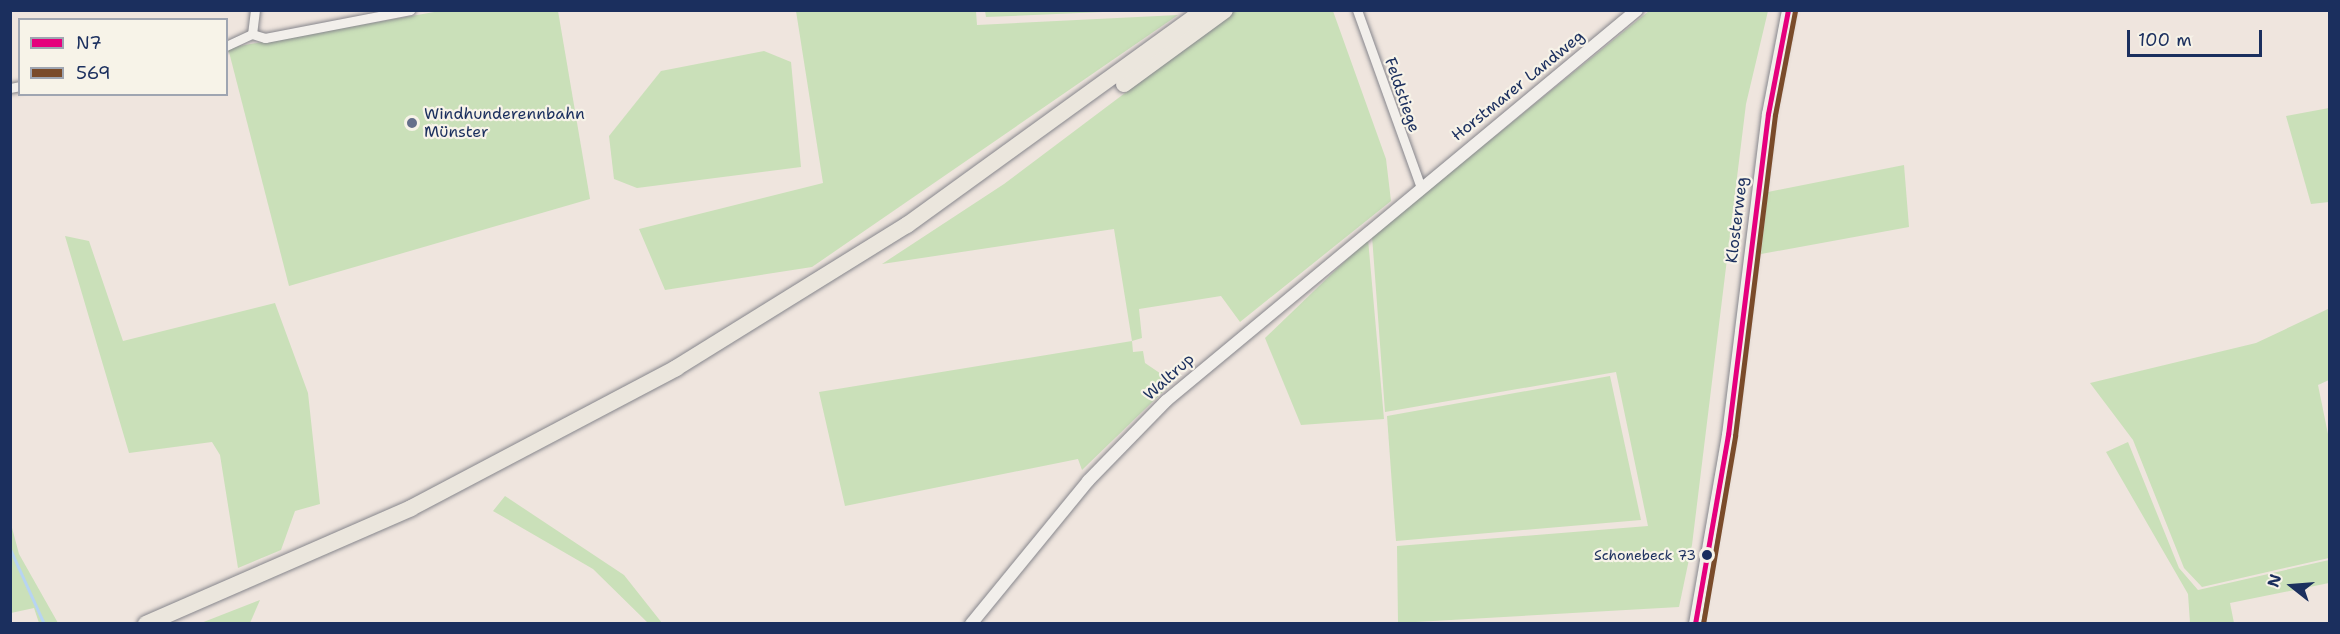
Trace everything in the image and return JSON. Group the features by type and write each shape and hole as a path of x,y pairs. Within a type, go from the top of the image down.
{"highway":[{"path":"146,624 411,508 676,368 906,225 1204,10"},
{"path":"174,624 413,518 731,348 926,224 1225,10"}],"main road":[{"name":"Horstmarer Landweg","path":"1421,188 1636,10"},
{"name":"Klosterweg","path":"1695,624 1724,463 1768,114 1788,10"},
{"name":"Waltrup","path":"971,624 1088,481 1152,414 1421,188"}],"street":[{"path":"252,34 255,10"},
{"path":"228,45 252,34 270,37 410,10"},
{"name":"Feldstiege","path":"1357,10 1421,188"}],"green space":[{"path":"985,10 1126,11 986,17"},
{"name":"Windhunderennbahn Münster","path":"440,11 558,11 590,199 289,286 228,48"},
{"path":"796,11 976,11 977,25 1178,15 812,267 665,290 639,229 823,183"},
{"path":"1234,11 1333,11 1386,159 1391,201 1240,322 1221,296 1139,309 1142,338 1132,341 1114,229 882,264 1004,184"},
{"path":"1649,11 1768,11 1746,104 1692,545 1679,607 1398,623 1397,546 1648,526 1616,372 1385,412 1372,236"},
{"path":"764,51 791,62 801,167 637,188 614,179 609,136 661,71"},
{"path":"2329,108 2329,202 2311,204 2286,116"},
{"path":"1904,165 1909,227 1761,254 1768,192"},
{"path":"65,236 89,241 123,341 275,303 308,393 320,504 295,511 281,550 238,568 220,455 212,442 129,453"},
{"path":"1368,239 1384,419 1301,425 1265,338"},
{"path":"2328,309 2329,380 2318,385 2329,439 2329,558 2202,587 2184,568 2133,440 2090,383 2256,343"},
{"path":"1132,341 1133,352 1143,351 1145,363 1173,382 1082,470 1078,459 845,506 819,392"},
{"path":"1610,376 1641,520 1396,541 1387,416"},
{"path":"2128,442 2179,568 2198,590 2329,560 2329,583 2230,603 2234,623 2190,623 2188,594 2106,452"},
{"path":"505,496 624,575 662,623 648,623 593,569 493,511"},
{"path":"11,524 19,554 58,623 39,623 34,608 11,613"},
{"path":"260,600 250,623 201,623"}],"waterway":[{"path":"10,549 44,624"}],"transit line":[{"name":"N7","path":"1695,624 1728,435 1768,114 1788,10"},
{"name":"569","path":"1703,624 1735,436 1775,115 1795,11"}],"place":[{"name":"Windhunderennbahn Münster","path":"412,123"},
{"name":"Schonebeck 73","path":"1707,555"}]}
